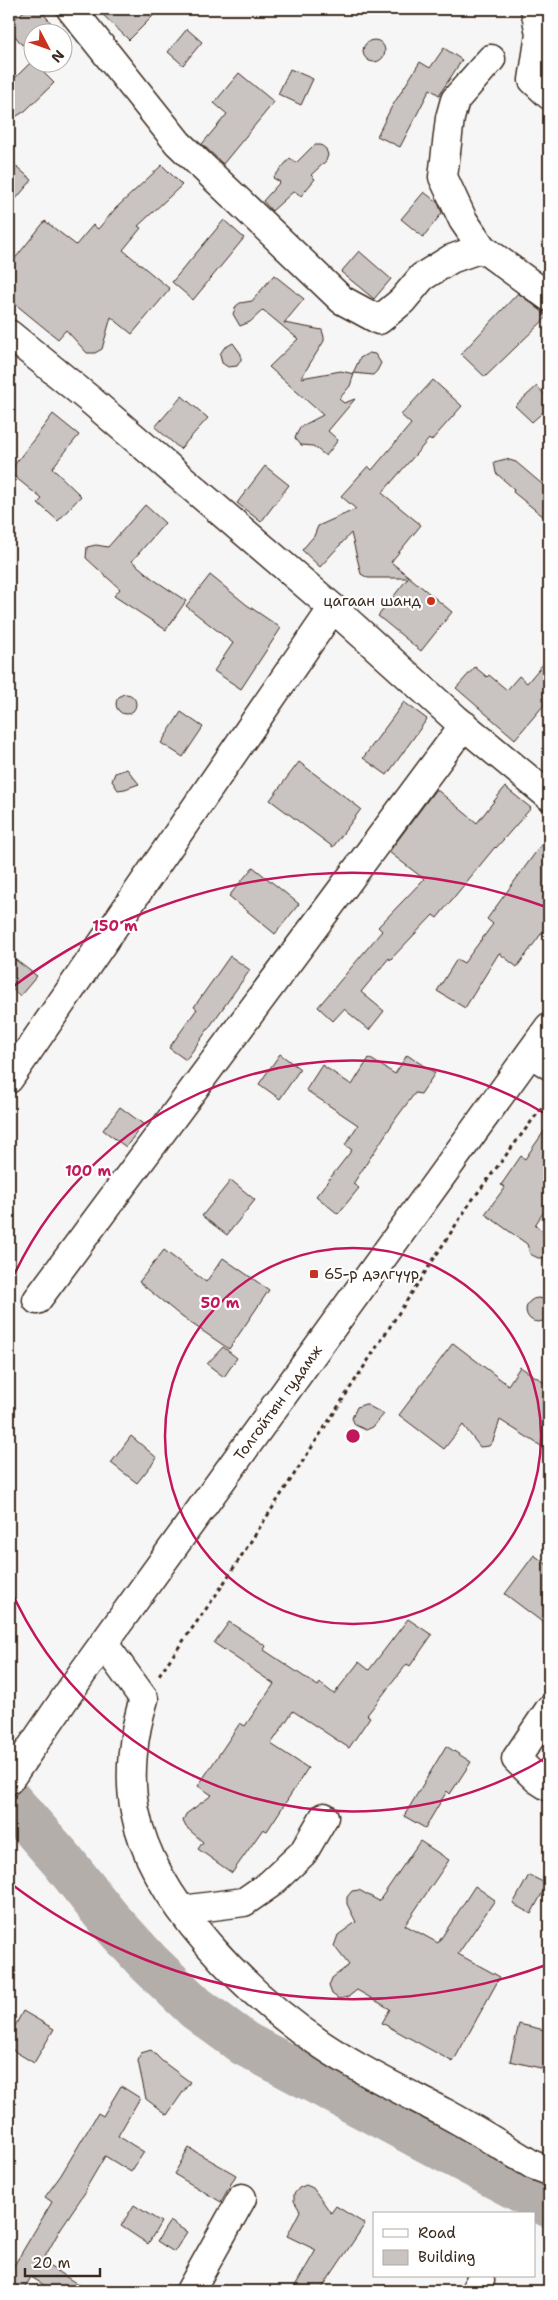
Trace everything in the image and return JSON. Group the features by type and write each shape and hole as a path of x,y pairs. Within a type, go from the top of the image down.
{"street":[{"path":"71,9 178,144 342,300 379,320 402,301 422,277 451,259 482,248"},
{"path":"534,9 540,34 533,80 549,95"},
{"path":"491,59 455,100 450,118 443,177 463,220 482,248 549,297"},
{"path":"9,334 88,398 334,608 464,725 549,796"},
{"path":"9,1079 334,608"},
{"path":"37,1300 464,725"},
{"name":"Толгойтын гудамж","path":"9,1780 83,1672 540,1059 549,1027"},
{"path":"104,1644 144,1699 137,1721 132,1780 134,1811 143,1841 154,1866 182,1910 212,1948 250,1988 323,2046 533,2165 549,2171"},
{"path":"549,1710 516,1759 538,1780 549,1787"},
{"path":"182,1910 244,1902 270,1884 303,1853 324,1817"},
{"path":"190,2291 242,2198"}],"path":[{"path":"144,1699 156,1679 218,1592 470,1203 549,1098"}],"building":[{"path":"27,9 40,9 50,22 22,22 22,45 9,28 9,23"},
{"path":"97,9 160,9 129,40"},
{"path":"187,29 202,42 183,65 168,52"},
{"path":"374,40 382,43 385,51 382,59 374,62 366,59 363,51 366,43"},
{"path":"444,48 462,60 439,95 430,89 400,147 377,136 391,108 420,62 430,68"},
{"path":"290,69 313,79 301,105 278,94"},
{"path":"22,71 43,72 54,83 25,111 9,121 9,84"},
{"path":"239,73 274,102 223,164 202,144 227,114 214,103"},
{"path":"314,145 321,145 326,149 328,155 326,161 311,175 315,179 301,196 294,191 272,211 263,201 280,182 273,178 290,158 296,163"},
{"path":"9,160 32,180 9,207"},
{"path":"162,165 182,185 138,226 141,228 123,250 170,289 132,334 111,317 102,349 95,353 87,353 66,330 58,339 9,299 9,266 45,221 76,245 93,225 98,229 116,208"},
{"path":"424,192 438,203 442,213 423,237 401,219"},
{"path":"224,220 244,238 193,300 172,282"},
{"path":"359,251 391,279 374,299 341,272"},
{"path":"274,275 304,299 284,323 322,330 324,337 324,341 301,378 341,371 354,374 350,386 339,399 344,403 355,399 328,431 338,440 326,456 313,446 301,445 295,438 300,427 323,415 269,367 298,339 263,310 250,322 240,326 233,314 236,306 240,303 252,301"},
{"path":"518,293 548,316 485,377 461,354"},
{"path":"233,343 241,354 241,360 237,366 228,367 222,363 220,354 224,348"},
{"path":"369,353 375,354 381,363 377,371 373,375 353,373 360,358"},
{"path":"433,380 462,406 431,441 429,439 382,493 421,525 391,562 452,612 421,651 378,616 408,578 368,578 361,574 351,533 320,567 302,550 314,536 318,526 356,509 341,496 368,466 372,470 411,424 401,415"},
{"path":"537,386 549,400 549,407 532,422 515,406"},
{"path":"182,396 208,418 180,449 155,427"},
{"path":"53,414 79,435 52,468 81,496 58,521 38,503 42,499 9,472"},
{"path":"506,459 516,462 549,490 549,521 513,492 514,489 496,473 494,462"},
{"path":"265,466 289,485 261,522 237,503"},
{"path":"145,505 165,523 132,561 153,579 186,601 166,630 114,596 120,589 86,558 87,547 96,545 108,547"},
{"path":"210,575 247,605 281,628 241,689 214,671 233,643 186,606"},
{"path":"549,657 549,699 515,739 456,688 475,667 487,677 489,675 507,690 519,676 527,683"},
{"path":"126,694 133,697 136,704 133,711 126,714 119,711 116,704 119,697"},
{"path":"404,702 427,719 387,775 363,758"},
{"path":"181,712 203,727 183,757 161,743"},
{"path":"299,762 361,809 333,847 270,800"},
{"path":"127,769 139,784 118,790 112,781 115,773"},
{"path":"505,787 531,808 495,847 437,918 433,915 390,960 389,958 361,992 384,1011 369,1030 344,1009 333,1021 318,1007 382,931 378,927 424,879 389,852 436,789 477,823"},
{"path":"549,834 549,923 517,967 499,953 465,1008 437,991 457,959 464,963 493,924 487,919"},
{"path":"253,867 299,904 275,934 229,896"},
{"path":"9,955 37,976 20,996 9,986"},
{"path":"230,956 250,970 186,1060 169,1048 197,1009 194,1007"},
{"path":"280,1054 300,1069 280,1099 259,1084"},
{"path":"407,1055 435,1073 421,1094 415,1093 397,1117 353,1184 359,1188 338,1214 316,1196 352,1150 345,1145 358,1125 306,1090 322,1065 352,1085 369,1058 395,1074"},
{"path":"120,1107 143,1124 126,1147 103,1130"},
{"path":"549,1124 549,1204 535,1225 549,1236 549,1258 538,1258 530,1254 527,1244 485,1214 505,1187 501,1185 521,1156 525,1159"},
{"path":"231,1180 255,1200 227,1235 202,1216"},
{"path":"164,1250 206,1282 223,1258 269,1290 229,1349 182,1317 139,1282"},
{"path":"538,1298 547,1301 550,1310 547,1319 538,1322 529,1319 526,1310 529,1301"},
{"path":"453,1343 508,1385 520,1367 549,1385 549,1451 500,1420 493,1441 489,1446 480,1447 463,1425 444,1449 399,1415"},
{"path":"223,1347 237,1358 224,1377 207,1364"},
{"path":"365,1404 384,1414 373,1427 366,1430 355,1425 352,1418 357,1407"},
{"path":"131,1436 157,1458 137,1483 111,1463"},
{"path":"534,1555 549,1566 549,1627 505,1594"},
{"path":"408,1619 432,1635 410,1666 407,1664 367,1715 370,1717 349,1748 293,1711 271,1744 308,1768 267,1831 263,1829 232,1873 198,1849 203,1842 186,1827 183,1821 186,1814 212,1795 198,1786 240,1723 245,1726 274,1684 214,1643 229,1622 266,1646 264,1650 318,1686 320,1683 334,1694 359,1662 369,1670"},
{"path":"446,1746 471,1762 450,1794 447,1791 425,1828 404,1816"},
{"path":"420,1841 449,1860 405,1925 438,1943 475,1886 495,1900 458,1954 500,1977 453,2062 382,2023 390,2009 357,1990 348,1997 339,1999 332,1994 329,1986 332,1978 349,1965 334,1946 338,1935 356,1922 347,1904 347,1897 352,1891 359,1890 379,1901"},
{"path":"529,1875 547,1884 531,1914 513,1904"},
{"path":"23,2011 54,2029 34,2063 9,2048 9,2037"},
{"path":"519,2024 549,2031 549,2070 510,2061"},
{"path":"151,2050 162,2061 190,2082 167,2115 146,2099 138,2061 141,2053"},
{"path":"121,2086 140,2098 118,2136 144,2152 131,2172 105,2156 86,2191 61,2228 42,2262 89,2291 54,2291 31,2277 23,2291 9,2291 9,2274 52,2202 45,2197 61,2175 98,2113 103,2116"},
{"path":"189,2148 236,2175 221,2202 174,2174"},
{"path":"306,2185 313,2188 331,2213 336,2206 365,2224 320,2291 292,2291 316,2250 287,2236 300,2211 294,2201 294,2194 299,2188"},
{"path":"134,2205 161,2222 148,2244 121,2226"},
{"path":"170,2221 187,2232 174,2252 157,2241"}],"waterway":[{"path":"9,1800 62,1860 108,1918 148,1962 196,2008 245,2044 549,2205"}],"place":[{"name":"цагаан шанд","path":"431,601"},
{"name":"65-р дэлгүүр","path":"314,1274"}]}
